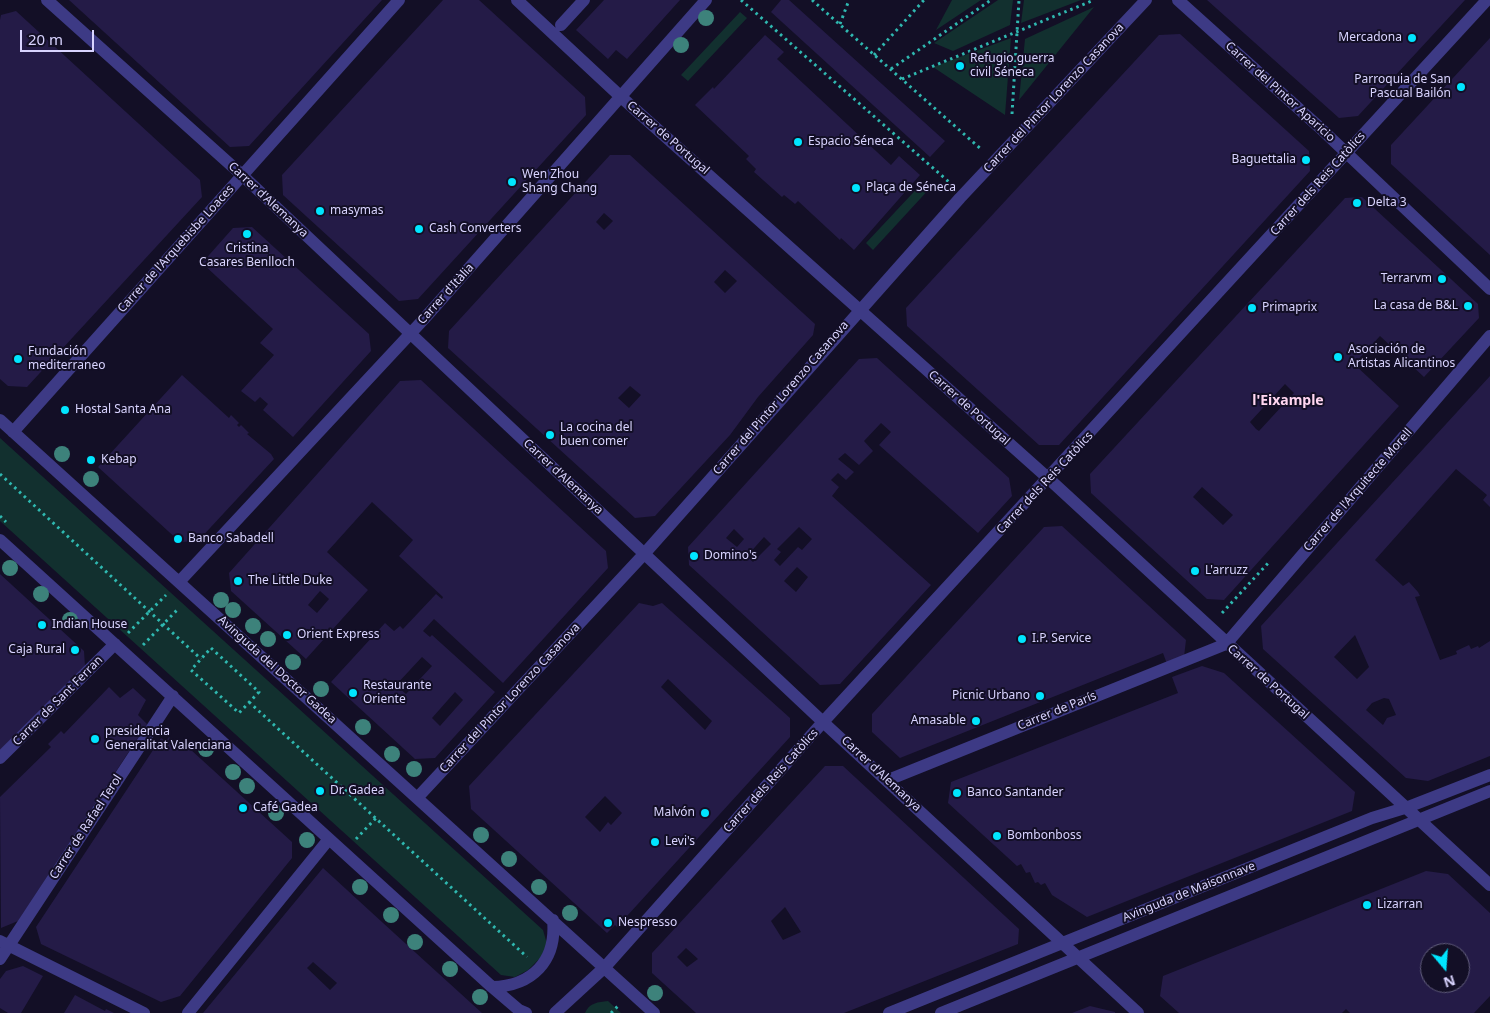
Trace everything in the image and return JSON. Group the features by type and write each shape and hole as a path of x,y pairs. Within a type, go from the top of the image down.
{"street":[{"name":"Carrer d'Alemanya","path":"47,0 242,175 823,722 888,780 1138,1013"},
{"name":"Carrer de l'Arquebisbe Loaces","path":"13,432 399,0"},
{"name":"Carrer de Portugal","path":"517,0 620,96 1049,479 1226,644 1408,808 1490,885"},
{"path":"561,25 584,0"},
{"name":"Carrer d'Itàlia","path":"179,582 410,334 706,0"},
{"name":"Carrer del Pintor Lorenzo Casanova","path":"418,797 644,553 859,309 960,198 1146,0"},
{"name":"Carrer del Pintor Aparicio","path":"1178,0 1347,153 1490,289"},
{"name":"Carrer dels Reis Catòlics","path":"555,1013 605,967 823,722 1049,479 1487,0"},
{"name":"Carrer de l'Arquitecte Morell","path":"1226,644 1490,336"},
{"name":"Avinguda del Doctor Gadea","path":"0,420 654,1013"},
{"path":"0,540 492,987 519,1010 526,1013"},
{"name":"Carrer de Sant Ferran","path":"0,758 115,644"},
{"name":"Carrer de París","path":"888,780 1226,644"},
{"name":"Carrer de Rafael Terol","path":"0,959 4,943 85,829 173,696"},
{"name":"Avinguda de Maisonnave","path":"889,1013 1372,818 1408,808 1490,775"},
{"name":"Avinguda de Maisonnave","path":"941,1013 1490,791"},
{"path":"85,829 97,836"},
{"path":"188,1013 329,840"},
{"path":"492,987 518,983 540,968 551,952 555,936 553,920"},
{"path":"4,943 144,1013"}],"path":[{"path":"741,0 954,186"},
{"path":"812,0 984,152"},
{"path":"840,24 849,0"},
{"path":"874,55 924,0"},
{"path":"891,70 991,0"},
{"path":"1011,121 1019,0"},
{"path":"902,79 1094,0"},
{"path":"0,474 201,660"},
{"path":"1239,628 1221,614 1275,555"},
{"path":"115,644 150,611"},
{"path":"211,648 259,692 249,702 239,713 191,670 211,648"},
{"path":"249,702 540,968"},
{"path":"344,852 376,818"}],"green space":[{"path":"952,0 981,0 936,30"},
{"path":"998,0 1013,0 1010,25 953,51 934,43"},
{"path":"1024,0 1081,0 1021,23"},
{"path":"1094,7 1019,100 1025,39"},
{"path":"740,12 747,18 688,81 681,75"},
{"path":"1011,38 1005,115 933,67"},
{"path":"925,180 932,186 873,250 866,243"},
{"path":"0,438 543,930 547,944 541,957 528,970 515,977 501,975 0,521"},
{"path":"608,1001 621,1013 585,1013 591,1005"}],"building":[{"path":"69,0 382,0 249,146 230,147"},
{"path":"443,0 479,0 585,97 586,115 418,299 399,301 283,195 282,175"},
{"path":"604,0 680,0 627,59 616,50 608,59 576,30"},
{"path":"781,0 789,0 945,141 930,157 771,12"},
{"path":"1207,0 1465,0 1358,116 1339,118"},
{"path":"16,11 200,180 202,197 27,387 8,386 0,379 0,20 1,15"},
{"path":"1180,34 1309,151 1310,171 1059,445 1039,445 907,326 906,308 1159,35"},
{"path":"765,35 784,52 777,59 891,165 899,156 920,175 854,250 841,238 840,240 798,201 795,204 784,195 782,197 754,172 756,169 746,159 749,156 695,105 713,87 714,89"},
{"path":"1490,38 1490,255 1391,164 1391,145"},
{"path":"610,155 630,155 815,324 813,335 758,397 730,435 655,516 635,518 448,348 449,331","holes":["604,213 613,221 604,230 596,222","725,270 737,281 725,293 714,282","630,386 641,395 629,408 618,398"]},
{"path":"1362,197 1478,304 1479,318 1424,377 1380,336 1354,364 1399,406 1224,600 1207,599 1091,493 1090,474 1345,198","holes":["1285,384 1294,393 1259,431 1250,422","1202,487 1233,515 1223,525 1193,497"]},
{"path":"252,227 369,334 371,351 293,437 263,410 268,404 260,397 255,402 241,391 274,355 260,343 273,329 202,263 233,228"},
{"path":"877,358 1009,478 1012,496 978,533 879,445 891,432 881,423 864,441 873,451 859,465 845,453 838,459 854,472 846,480 838,473 831,480 839,487 832,496 931,585 840,684 820,685 689,565 688,547 859,359","holes":["799,527 812,539 802,550 798,547 780,566 774,560 781,552 777,549","734,529 744,539 737,547 726,538","764,537 771,544 753,562 747,556","797,567 808,577 796,592 784,581"]},
{"path":"182,375 229,418 231,415 239,423 237,425 239,427 241,425 249,433 247,434 271,454 274,459 198,541 180,542 98,467"},
{"path":"1490,376 1490,507 1483,500 1487,495 1456,469 1375,560 1403,586 1409,582 1418,592 1420,596 1415,597 1440,660 1457,654 1456,651 1469,645 1471,649 1478,646 1479,648 1490,641 1490,756 1428,781 1406,778 1263,649 1261,626","holes":["1355,635 1369,667 1357,679 1334,657","1384,698 1389,699 1396,715 1387,718 1383,725 1366,710 1372,703"]},
{"path":"421,380 606,551 608,568 503,683 434,619 423,631 430,637 432,635 495,692 435,758 415,759 331,682 385,623 394,631 400,626 403,629 436,594 442,599 443,597 399,556 413,540 372,502 327,552 368,590 306,659 231,591 229,573 400,381","holes":["320,591 329,599 317,613 308,605","422,657 432,666 406,694 396,685","455,692 463,700 440,726 432,718"]},
{"path":"1062,526 1186,640 1184,657 1167,664 1163,653 900,758 872,732 872,714 1044,527"},
{"path":"0,574 84,651 85,667 0,750"},
{"path":"639,603 653,606 662,603 790,718 790,737 617,927 615,925 607,933 471,809 469,786","holes":["668,679 712,721 705,730 661,687","605,796 622,813 611,825 608,822 600,832 585,817"]},
{"path":"1202,666 1224,673 1355,792 1352,811 1087,917 1052,895 1045,883 1041,885 1038,882 1035,883 1030,872 1026,873 1021,864 1017,866 948,803 951,782 1178,693 1172,677"},
{"path":"109,687 120,698 133,688 146,700 138,715 147,724 18,921 1,928 0,797 51,747 48,744 61,731 64,734"},
{"path":"169,737 175,743 179,739 292,842 292,858 180,996 161,1002 41,944 36,927 161,738 166,741"},
{"path":"825,766 843,766 1019,929 1018,944 844,1013 696,1013 652,973 652,953","holes":["785,907 801,932 783,940 771,921","686,948 698,959 687,967 677,957"]},
{"path":"323,868 482,1013 203,1013","holes":["313,962 337,983 330,990 307,968"]},
{"path":"1426,871 1448,874 1490,913 1490,996 1474,1013 1350,1013 1346,1009 1342,1013 1179,1013 1160,996 1163,976"},
{"path":"23,966 43,976 21,1013 8,1013 0,1008 0,979 6,971"},
{"path":"75,995 105,1011 106,1009 114,1013 64,1013"},
{"path":"1090,1006 1115,1012 1115,1013 1072,1013"}],"place":[{"name":"Mercadona","path":"1412,38"},
{"name":"Refugio guerra civil Séneca","path":"960,66"},
{"name":"Parroquia de San Pascual Bailón","path":"1461,87"},
{"name":"Espacio Séneca","path":"798,142"},
{"name":"Baguettalia","path":"1306,160"},
{"name":"Wen Zhou Shang Chang","path":"512,182"},
{"name":"Plaça de Séneca","path":"856,188"},
{"name":"Delta 3","path":"1357,203"},
{"name":"masymas","path":"320,211"},
{"name":"Cash Converters","path":"419,229"},
{"name":"Cristina Casares Benlloch","path":"247,234"},
{"name":"Terrarvm","path":"1442,279"},
{"name":"La casa de B&L","path":"1468,306"},
{"name":"Primaprix","path":"1252,308"},
{"name":"Asociación de Artistas Alicantinos","path":"1338,357"},
{"name":"Fundación mediterraneo","path":"18,359"},
{"name":"Hostal Santa Ana","path":"65,410"},
{"name":"La cocina del buen comer","path":"550,435"},
{"name":"Kebap","path":"91,460"},
{"name":"Banco Sabadell","path":"178,539"},
{"name":"Domino's","path":"694,556"},
{"name":"L'arruzz","path":"1195,571"},
{"name":"The Little Duke","path":"238,581"},
{"name":"Indian House","path":"42,625"},
{"name":"Orient Express","path":"287,635"},
{"name":"I.P. Service","path":"1022,639"},
{"name":"Caja Rural","path":"75,650"},
{"name":"Restaurante Oriente","path":"353,693"},
{"name":"Picnic Urbano","path":"1040,696"},
{"name":"Amasable","path":"976,721"},
{"name":"presidencia Generalitat Valenciana","path":"95,739"},
{"name":"Dr. Gadea","path":"320,791"},
{"name":"Banco Santander","path":"957,793"},
{"name":"Café Gadea","path":"243,808"},
{"name":"Malvón","path":"705,813"},
{"name":"Bombonboss","path":"997,836"},
{"name":"Levi's","path":"655,842"},
{"name":"Lizarran","path":"1367,905"},
{"name":"Nespresso","path":"608,923"}],"district":[{"name":"l'Eixample","path":"1288,401"}]}
